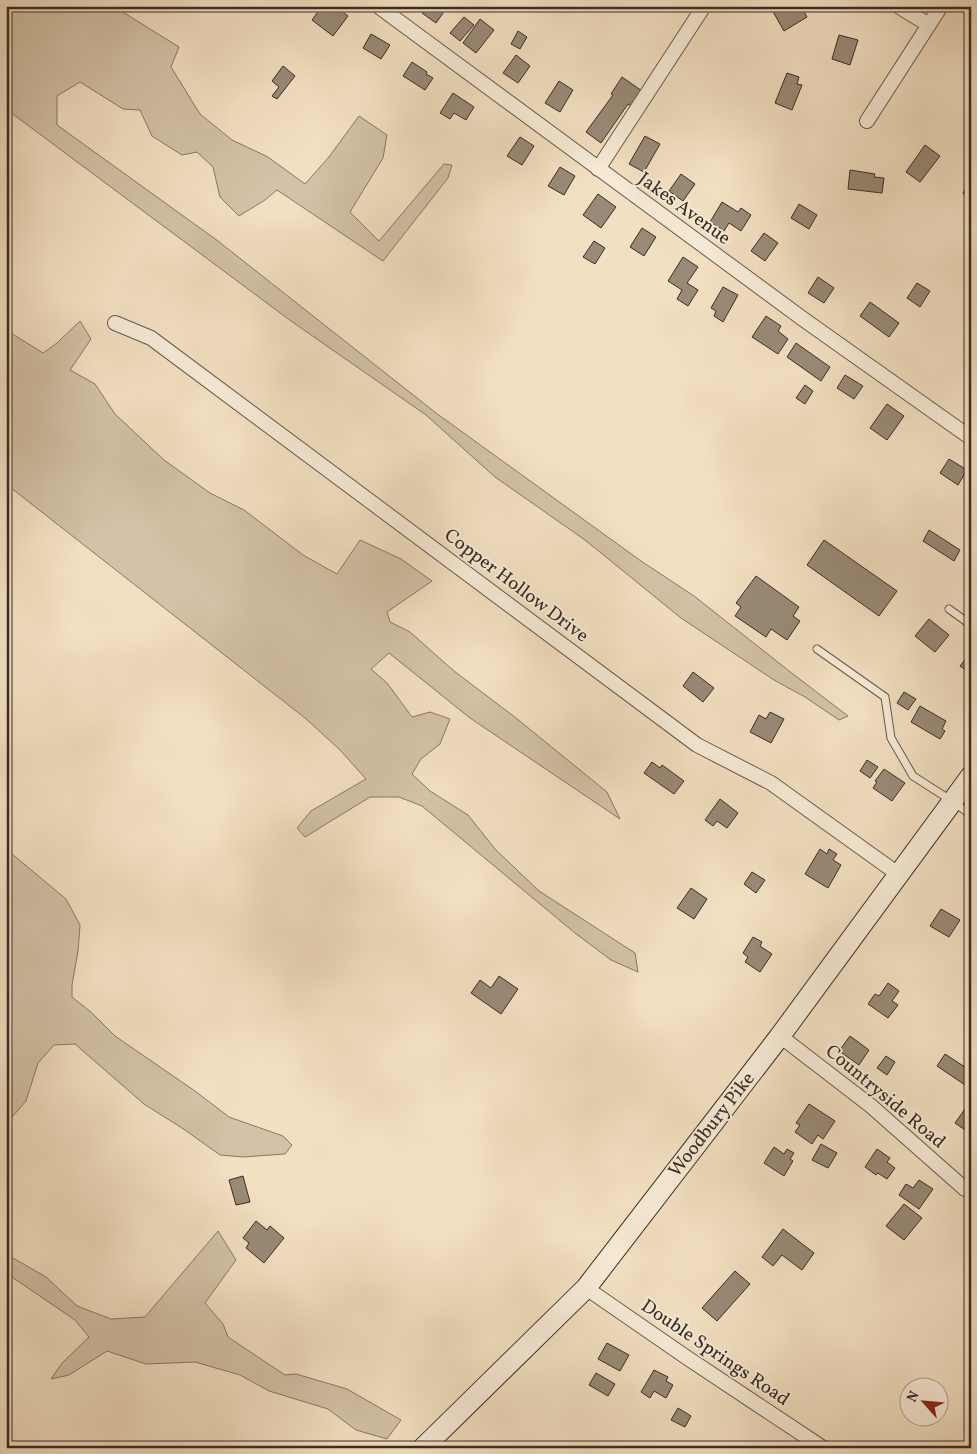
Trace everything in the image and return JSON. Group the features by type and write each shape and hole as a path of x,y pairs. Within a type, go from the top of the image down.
{"street":[{"name":"Jakes Avenue","path":"378,6 803,319 971,438"},
{"path":"598,168 704,6"},
{"path":"898,6 929,25"},
{"path":"866,121 941,6"},
{"name":"Copper Hollow Drive","path":"115,323 151,338 697,745 771,783 898,874"},
{"name":"Woodbury Pike","path":"423,1448 586,1288 780,1036 971,776"},
{"name":"Countryside Road","path":"780,1036 871,1106 965,1189"},
{"name":"Double Springs Road","path":"586,1288 686,1358 823,1448"}],"lane":[{"path":"949,609 971,625"},
{"path":"817,648 885,697 891,738 913,776 971,815"}],"shaded area":[{"path":"6,6 108,6 126,14 179,47 171,67 200,114 232,140 268,157 305,184 329,157 359,116 387,135 383,158 350,212 379,241 444,164 452,165 448,178 383,261 277,190 239,216 220,197 213,167 197,152 182,155 152,136 140,110 123,109 80,82 57,96 57,125 218,241 436,413 641,561 694,596 848,716 839,720 805,697 774,680 681,618 585,540 495,477 426,415 291,321 6,109"},
{"path":"80,321 91,339 70,370 95,384 115,414 164,460 210,493 244,510 303,555 337,574 360,540 401,559 432,581 387,612 390,622 410,632 454,671 516,718 607,792 620,819 470,718 389,653 371,669 387,683 412,717 430,712 450,719 440,744 421,759 412,774 430,791 468,815 495,849 539,891 635,953 638,972 611,960 575,933 422,806 399,797 370,797 305,837 297,828 311,811 366,779 340,750 305,718 6,484 6,330 43,353 57,343"},
{"path":"6,849 66,899 80,925 72,997 92,1013 115,1036 195,1091 229,1117 283,1136 292,1145 285,1154 243,1157 220,1155 144,1104 75,1044 54,1045 38,1063 26,1101 6,1124"},
{"path":"218,1231 236,1260 205,1303 223,1324 228,1337 285,1375 296,1374 347,1389 401,1420 387,1439 356,1430 328,1409 269,1391 240,1375 195,1362 146,1364 107,1351 69,1375 51,1379 62,1363 89,1337 75,1320 6,1273 6,1254 46,1277 77,1306 111,1319 145,1317"}],"building":[{"path":"322,6 335,6 348,16 333,36 312,20"},
{"path":"427,6 448,6 436,23 422,13"},
{"path":"778,6 801,6 807,17 784,31 772,10"},
{"path":"464,17 474,25 460,41 450,33"},
{"path":"480,19 494,30 476,53 463,43"},
{"path":"518,31 527,37 520,49 511,44"},
{"path":"371,34 390,45 381,59 363,48"},
{"path":"839,35 858,40 850,65 832,59"},
{"path":"516,55 530,66 518,83 503,73"},
{"path":"412,62 433,78 425,90 403,76"},
{"path":"283,66 295,76 277,99 272,96 279,87 272,81"},
{"path":"787,73 799,77 797,84 802,85 792,110 775,103"},
{"path":"622,77 642,91 631,106 628,104 601,143 586,132 613,95 611,94"},
{"path":"559,81 573,90 560,112 545,103"},
{"path":"453,93 474,107 466,120 454,113 450,119 440,113"},
{"path":"645,136 660,144 644,172 629,164"},
{"path":"520,137 534,146 522,165 507,156"},
{"path":"925,145 940,156 920,182 906,172"},
{"path":"560,167 575,176 564,195 548,186"},
{"path":"850,170 875,174 874,177 884,178 882,193 848,189"},
{"path":"681,174 695,184 683,201 669,191"},
{"path":"971,181 971,199 963,193"},
{"path":"598,194 616,207 601,228 583,215"},
{"path":"722,202 738,212 741,208 751,215 741,231 729,223 724,231 710,222"},
{"path":"799,204 817,215 809,229 791,218"},
{"path":"642,228 656,237 644,256 630,247"},
{"path":"764,233 778,243 765,261 751,251"},
{"path":"594,241 605,248 595,264 583,257"},
{"path":"683,257 698,267 687,283 698,290 688,306 677,299 682,290 668,281"},
{"path":"818,277 834,288 824,303 808,293"},
{"path":"917,283 930,291 920,307 907,298"},
{"path":"723,287 738,295 723,322 714,316 716,311 711,308"},
{"path":"870,302 899,323 889,337 860,316"},
{"path":"766,316 781,326 778,331 788,339 778,354 752,337"},
{"path":"796,343 830,367 821,381 787,357"},
{"path":"845,375 863,386 854,399 837,388"},
{"path":"805,385 813,391 805,404 796,398"},
{"path":"887,404 904,416 887,440 870,428"},
{"path":"949,459 967,470 958,485 940,473"},
{"path":"929,530 960,550 954,561 923,541"},
{"path":"824,540 897,591 879,616 807,565"},
{"path":"756,576 799,607 793,616 800,621 787,640 771,629 766,637 735,616 741,607 736,603"},
{"path":"929,619 949,635 935,652 915,636"},
{"path":"971,652 971,674 960,666"},
{"path":"693,672 714,688 703,702 683,686"},
{"path":"904,692 916,699 908,710 897,703"},
{"path":"920,706 946,721 942,729 945,731 940,739 911,722"},
{"path":"770,712 784,719 771,743 750,732 759,715 766,719"},
{"path":"867,760 878,767 870,778 860,771"},
{"path":"652,762 660,768 662,765 684,781 674,794 644,773"},
{"path":"884,769 905,783 892,801 873,788 877,782 875,781"},
{"path":"720,799 738,813 727,828 717,821 713,826 705,820"},
{"path":"820,849 827,854 829,849 837,854 833,860 841,865 828,888 805,874"},
{"path":"752,872 765,880 756,893 744,884"},
{"path":"691,888 707,899 694,919 677,908"},
{"path":"941,909 960,920 949,937 930,926"},
{"path":"753,937 762,942 760,946 772,954 760,972 745,962 748,957 743,953"},
{"path":"499,976 518,989 501,1014 471,993 480,980 491,988"},
{"path":"888,983 899,991 892,1001 898,1005 888,1018 868,1004 875,994 879,996"},
{"path":"850,1036 869,1050 859,1065 839,1051"},
{"path":"945,1054 971,1071 971,1089 937,1066"},
{"path":"886,1056 895,1062 887,1075 877,1068"},
{"path":"809,1104 835,1121 823,1139 818,1135 812,1144 795,1132 800,1125 796,1123"},
{"path":"965,1109 971,1113 971,1134 955,1123"},
{"path":"821,1144 837,1153 828,1168 812,1160"},
{"path":"774,1147 784,1154 787,1149 794,1153 790,1159 793,1161 784,1176 764,1163"},
{"path":"877,1149 890,1158 887,1162 895,1168 887,1179 878,1173 876,1175 865,1167"},
{"path":"243,1176 250,1202 236,1205 229,1180"},
{"path":"919,1180 933,1189 919,1209 899,1195 906,1184 913,1188"},
{"path":"904,1204 922,1218 904,1240 886,1226"},
{"path":"256,1221 267,1230 270,1226 284,1238 264,1263 246,1248 249,1243 243,1238"},
{"path":"783,1229 814,1253 802,1270 782,1255 773,1266 762,1257"},
{"path":"735,1271 750,1284 717,1321 702,1308"},
{"path":"607,1343 629,1355 620,1371 598,1359"},
{"path":"654,1370 668,1377 666,1381 673,1385 666,1398 654,1391 650,1398 641,1392"},
{"path":"596,1373 615,1384 608,1396 589,1385"},
{"path":"678,1408 691,1416 685,1427 671,1420"}]}
